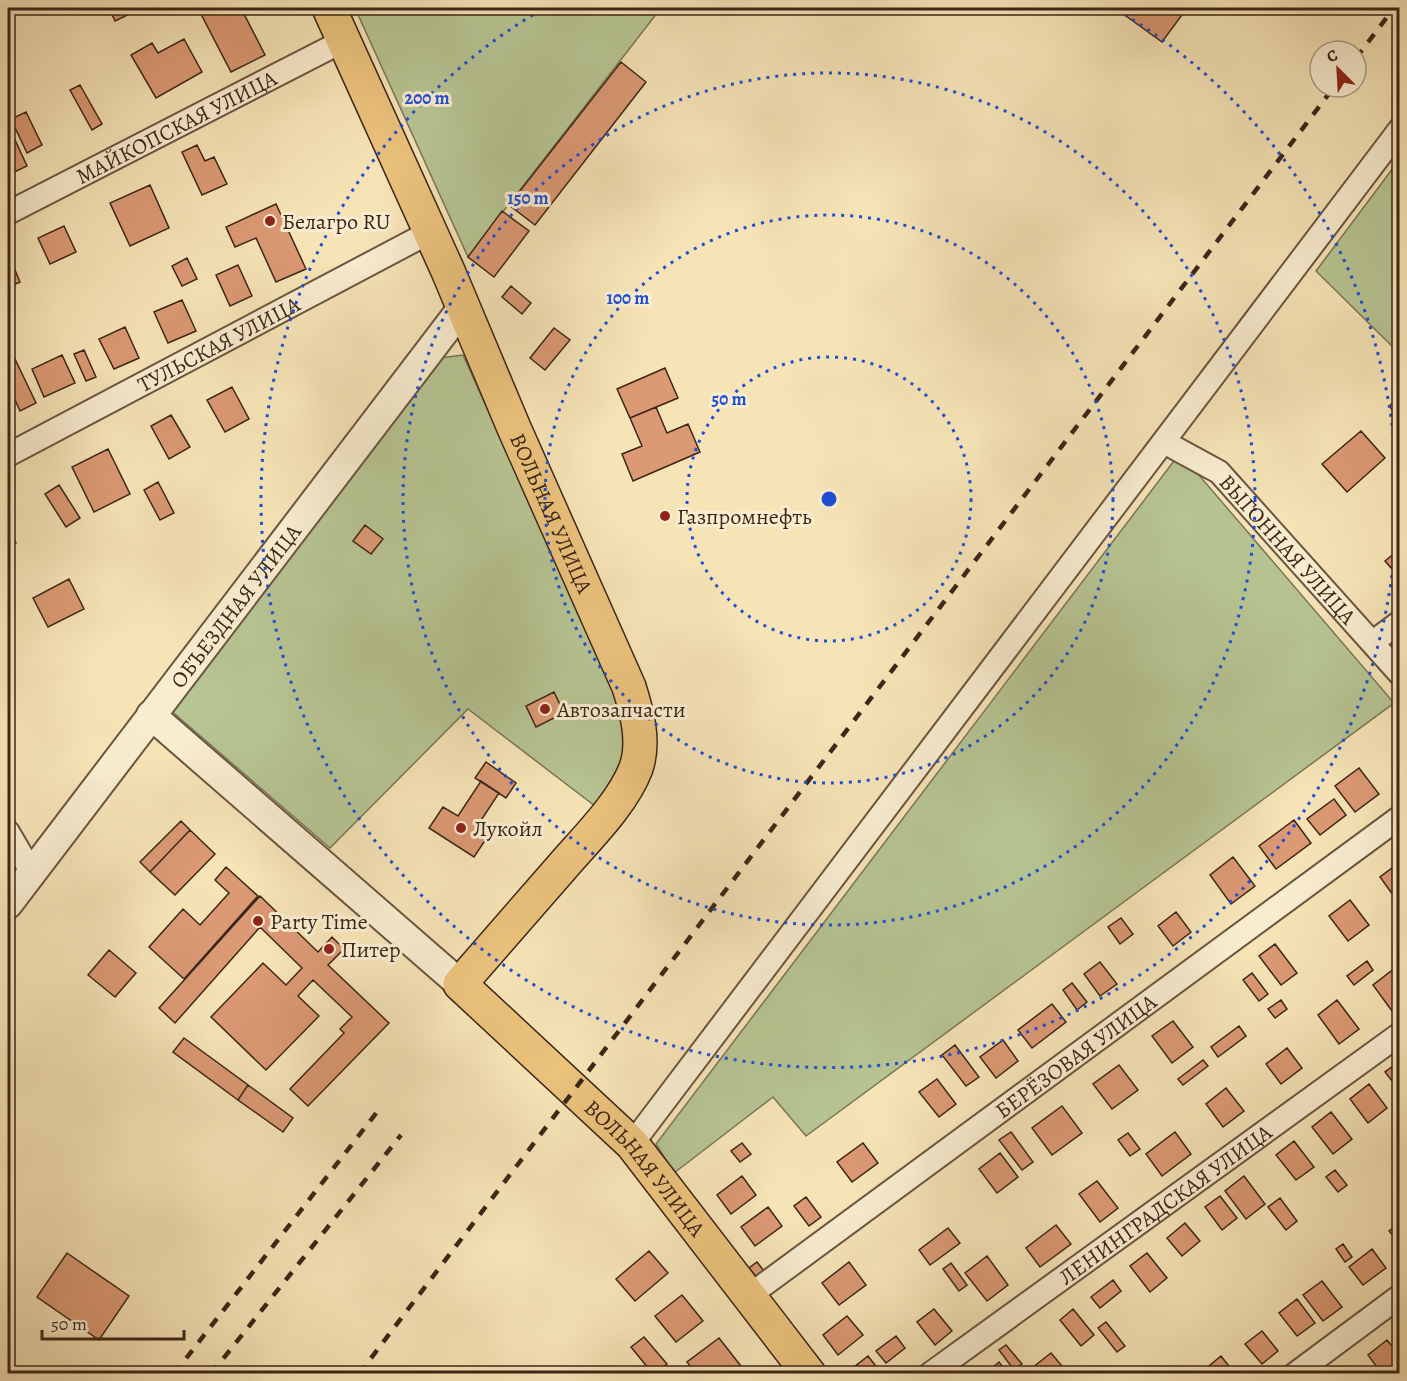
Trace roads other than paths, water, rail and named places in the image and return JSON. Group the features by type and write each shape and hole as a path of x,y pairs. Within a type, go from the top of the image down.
{"main road":[{"name":"ВОЛЬНАЯ УЛИЦА","path":"330,8 629,687 638,715 637,765 627,788 588,838 460,984 632,1144 809,1374"}],"street":[{"name":"МАЙКОПСКАЯ УЛИЦА","path":"8,213 345,40"},
{"path":"632,1144 1400,129"},
{"name":"ТУЛЬСКАЯ УЛИЦА","path":"8,455 430,232"},
{"name":"ОБЪЕЗДНАЯ УЛИЦА","path":"8,904 463,307"},
{"name":"ВЫГОННАЯ УЛИЦА","path":"1164,442 1219,472 1400,674"},
{"path":"1373,642 1400,622"},
{"name":"ВОЛЬНАЯ УЛИЦА","path":"151,715 460,984"},
{"name":"БЕРЁЗОВАЯ УЛИЦА","path":"750,1295 1400,817"},
{"path":"8,832 32,873"},
{"name":"ЛЕНИНГРАДСКАЯ УЛИЦА","path":"930,1374 1400,1034"},
{"path":"1295,1374 1400,1296"}],"railway":[{"path":"1368,42 1394,8"},
{"path":"359,1374 1325,99"},
{"path":"174,1374 377,1112"},
{"path":"211,1374 401,1135"}],"place":[{"name":"Белагро RU","path":"270,221"},
{"name":"Газпромнефть","path":"665,516"},
{"name":"Автозапчасти","path":"545,709"},
{"name":"Лукойл","path":"461,828"},
{"name":"Party Time","path":"258,921"},
{"name":"Питер","path":"329,949"}]}
